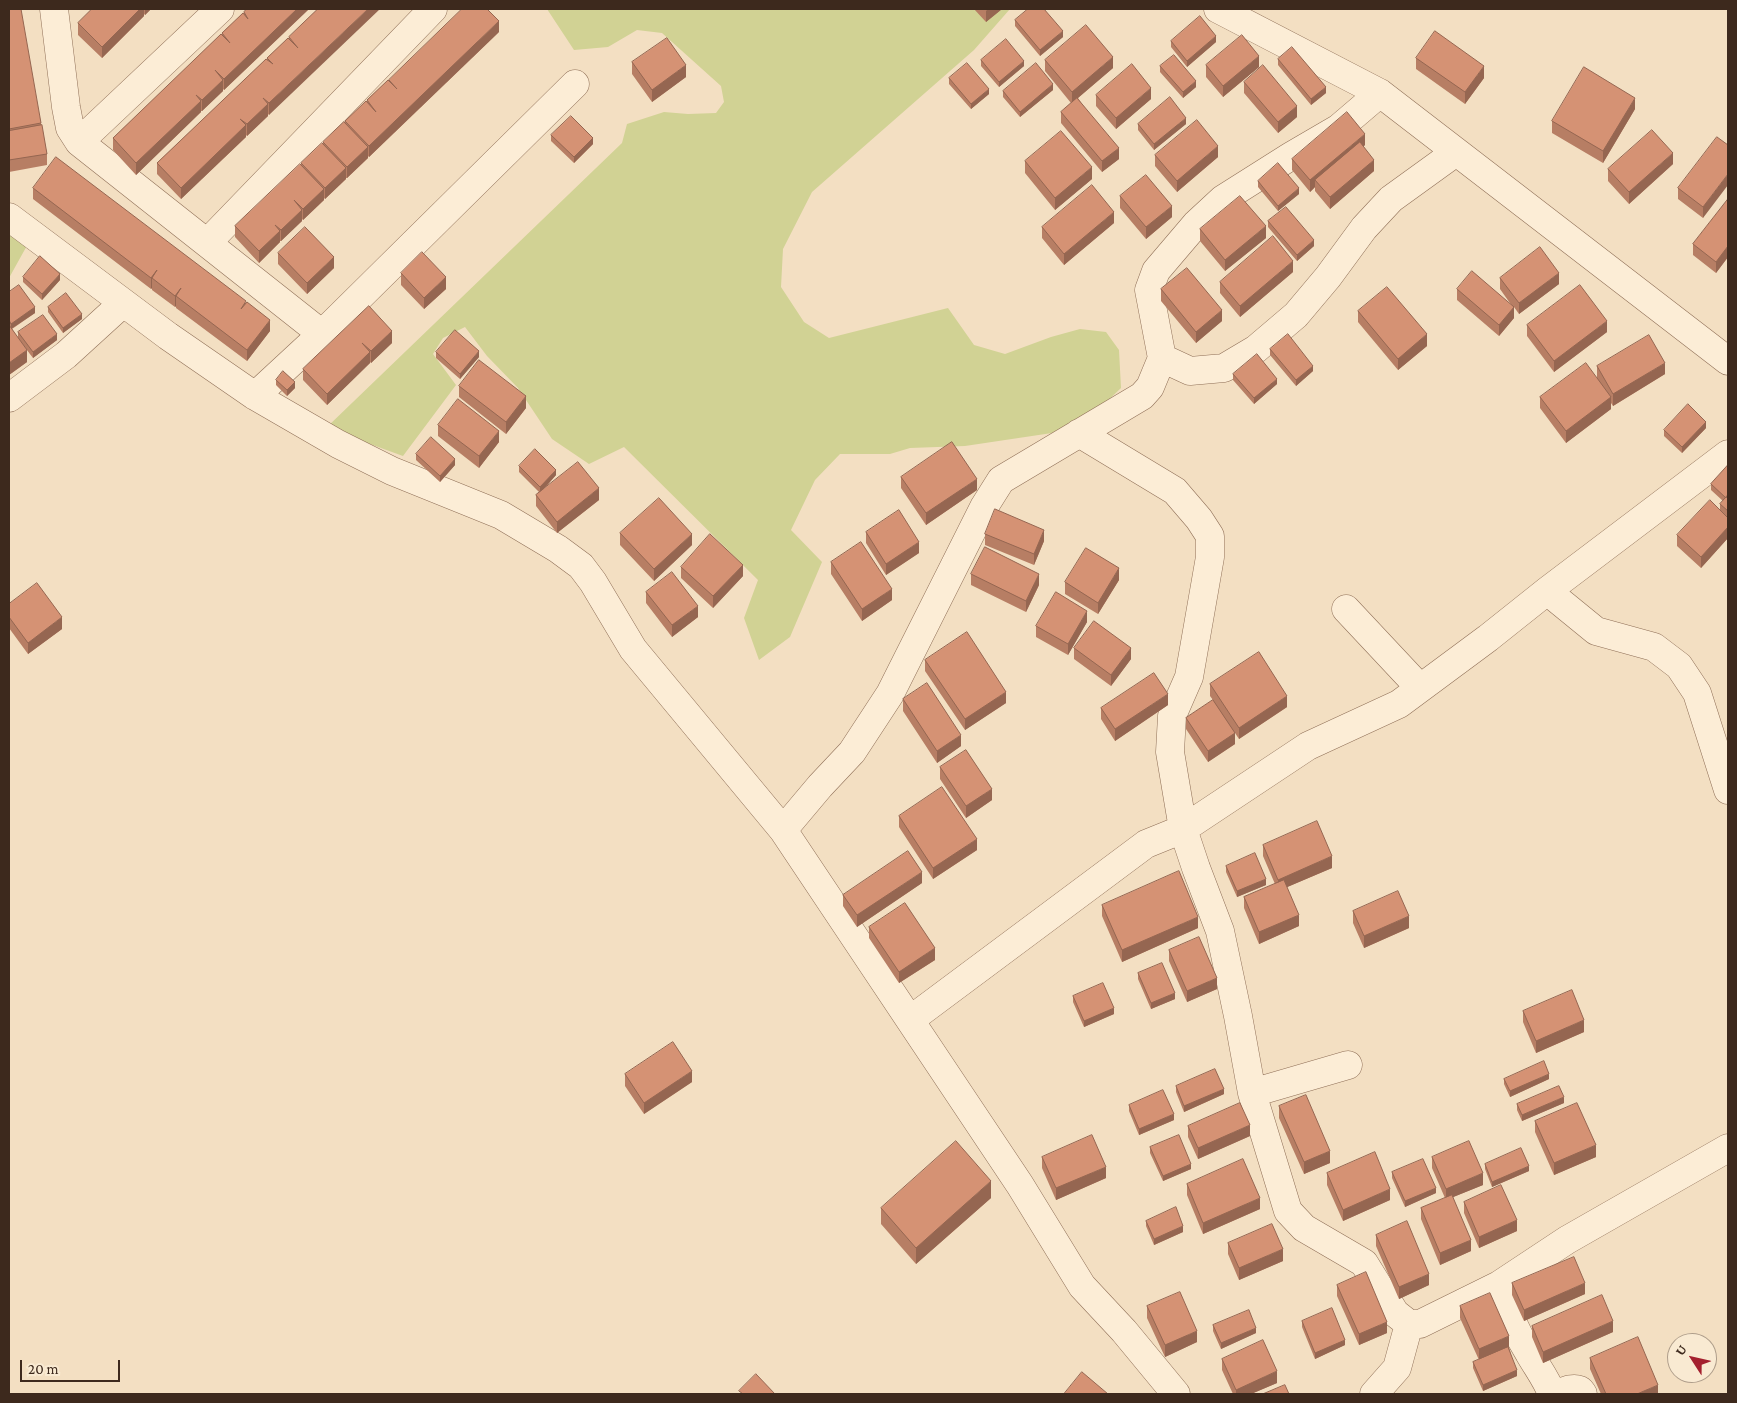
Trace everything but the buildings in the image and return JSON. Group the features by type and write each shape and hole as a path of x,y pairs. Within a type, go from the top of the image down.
{"street":[{"path":"54,9 66,107 70,128 79,142 322,334"},
{"path":"79,142 220,9"},
{"path":"206,243 433,9"},
{"path":"1218,9 1380,94 1728,361"},
{"path":"255,396 322,334 575,84"},
{"path":"783,830 852,752 890,694 984,507 1001,480 1142,396 1150,387 1162,358 1149,290 1156,271 1196,224 1222,200 1284,160 1339,128 1380,94"},
{"path":"1162,358 1190,371 1224,368 1256,349 1296,315 1328,277 1364,228 1391,199 1456,152"},
{"path":"9,217 168,336 255,396 338,444 392,471 501,515 558,549 581,566 593,582 633,649 783,830 1020,1185 1082,1286 1124,1331 1176,1394"},
{"path":"9,398 66,355 123,303"},
{"path":"1079,433 1175,491 1199,519 1210,536 1210,557 1189,677 1172,716 1170,752 1183,829 1220,931 1252,1093 1288,1211 1304,1228 1364,1263 1395,1313 1409,1324 1420,1324 1499,1285 1567,1240 1728,1148"},
{"path":"910,1020 1146,844 1183,829 1308,746 1398,704 1488,638 1728,454"},
{"path":"1548,591 1596,631 1654,647 1679,666 1697,693 1728,790"},
{"path":"1346,609 1420,688"},
{"path":"1252,1093 1348,1065"},
{"path":"1499,1285 1504,1303 1527,1351 1552,1394"},
{"path":"1374,1394 1397,1368 1409,1324"},
{"path":"1557,1394 1570,1389 1579,1389 1583,1394"}],"green space":[{"path":"547,9 1010,9 974,50 812,192 783,249 781,287 804,322 829,338 948,308 974,345 1005,354 1051,337 1080,329 1106,332 1119,350 1121,388 1098,410 1052,433 965,446 910,448 890,454 840,454 815,480 791,530 822,562 790,637 759,660 744,618 758,580 624,447 589,464 552,439 518,388 487,356 465,327 443,338 433,354 456,385 403,456 326,428 622,143 627,124 664,112 688,114 716,113 724,102 721,86 662,33 637,30 608,47 574,50"},
{"path":"9,228 29,242 9,278"}]}
